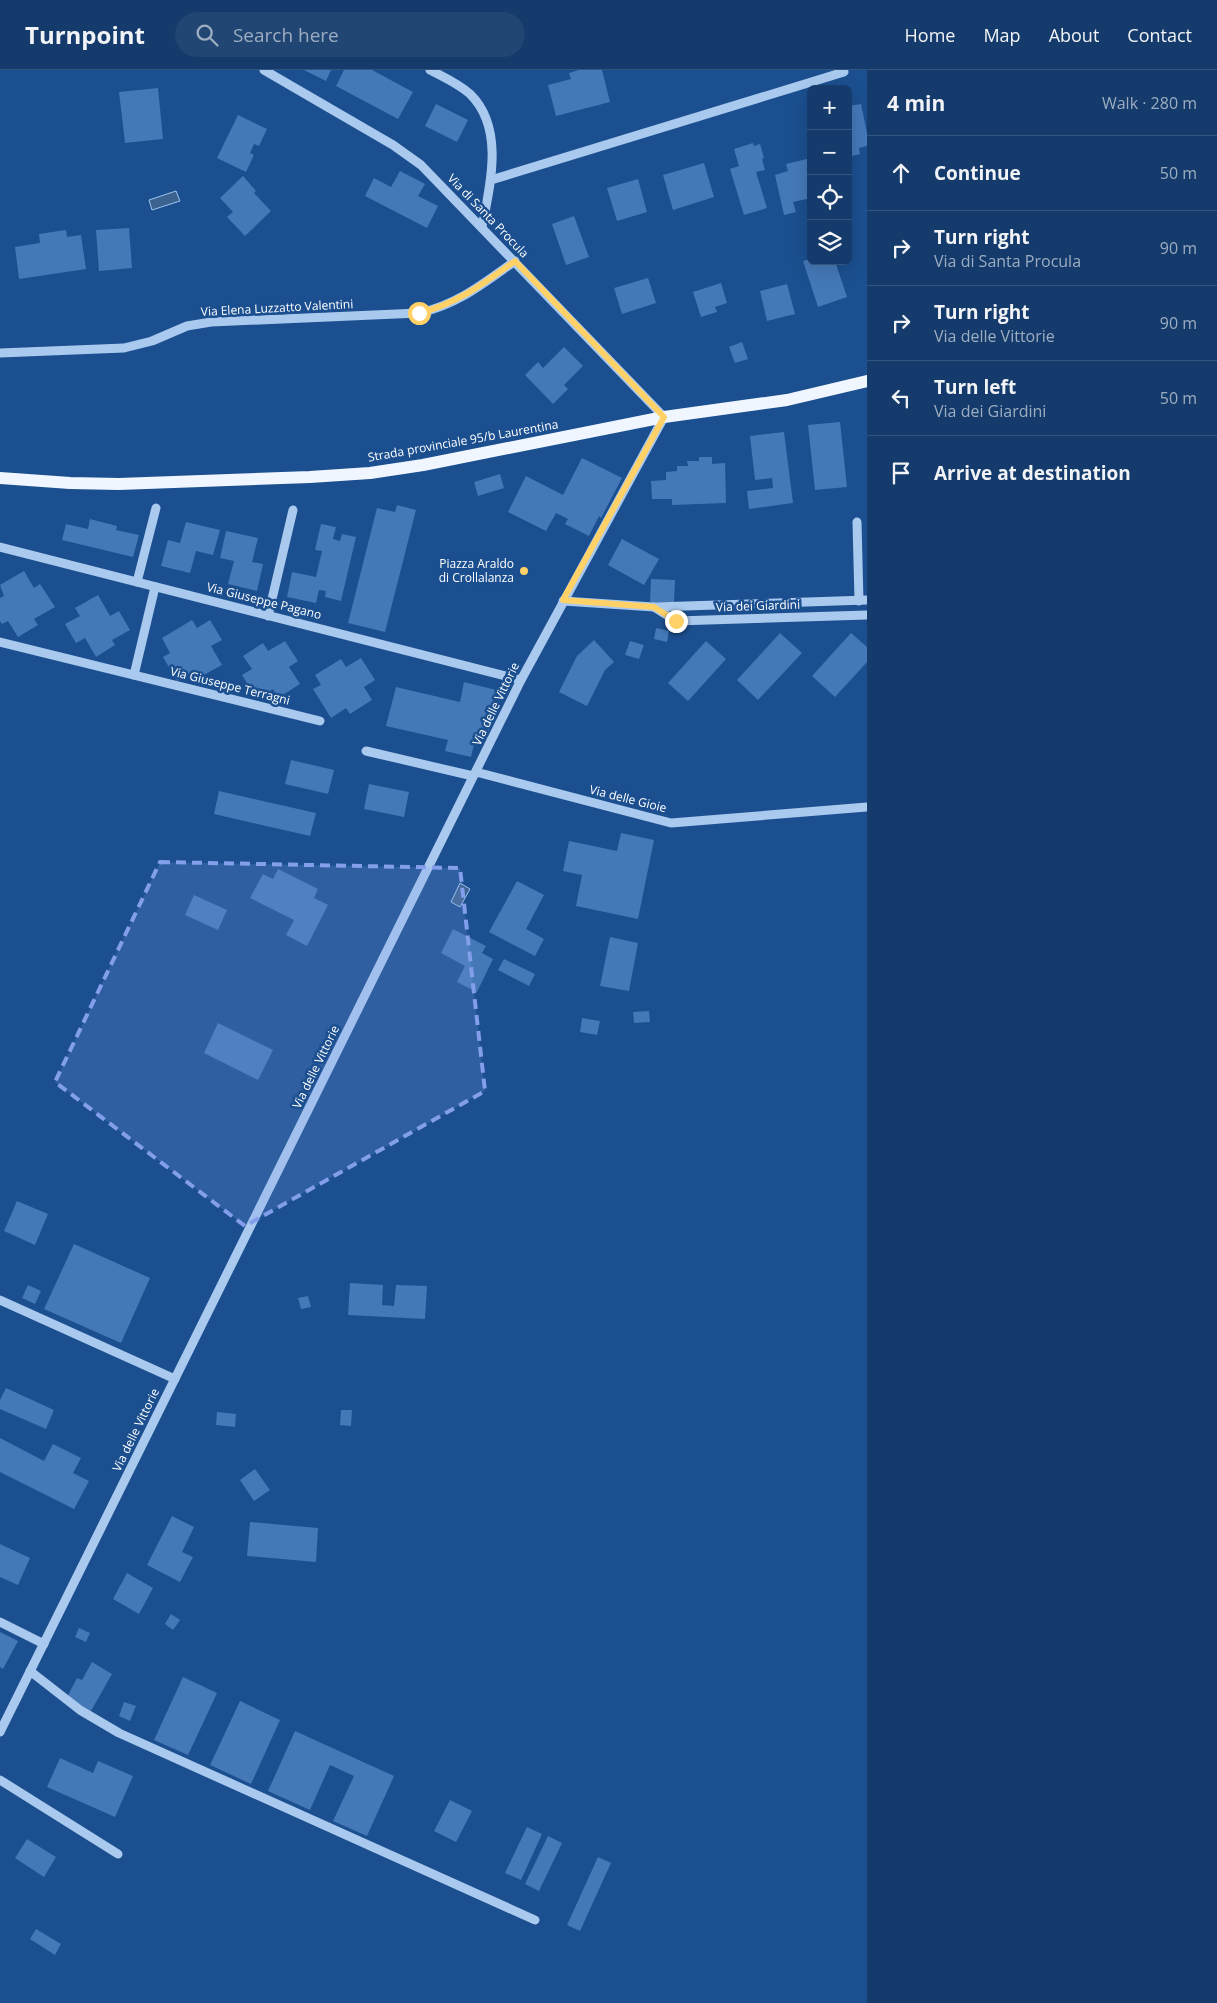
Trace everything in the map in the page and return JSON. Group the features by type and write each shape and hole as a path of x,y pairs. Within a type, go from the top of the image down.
{"main road":[{"name":"Strada provinciale 95/b Laurentina","path":"0,478 119,484 291,478 370,473 423,465 664,417 787,400 867,381"}],"street":[{"name":"Via di Santa Procula","path":"264,70 410,156 426,169 664,417"},
{"path":"430,70 461,87 478,105 486,121 491,142 491,180 482,227"},
{"path":"491,180 844,72"},
{"name":"Via Elena Luzzatto Valentini","path":"0,353 124,348 152,341 187,326 206,322 419,313 442,307 465,296 515,261"},
{"name":"Via delle Vittorie","path":"0,1732 521,680 664,417"},
{"path":"137,582 156,508"},
{"path":"268,616 293,510"},
{"path":"857,522 863,600"},
{"name":"Via Giuseppe Pagano","path":"0,547 521,680"},
{"path":"134,675 155,587"},
{"name":"Via dei Giardini","path":"563,600 654,607 863,600"},
{"name":"Via dei Giardini","path":"654,607 676,621 867,615"},
{"name":"Via Giuseppe Terragni","path":"0,642 320,721"},
{"name":"Via delle Gioie","path":"366,750 474,774 672,823 867,807"},
{"path":"0,1300 175,1380"},
{"path":"0,1622 44,1644"},
{"path":"30,1671 80,1710 119,1733 535,1920"},
{"path":"0,1780 118,1854"}],"highlighted area":[{"path":"160,862 460,868 485,1091 245,1226 55,1082"}],"water":[{"path":"176,191 180,201 152,210 149,200"},
{"path":"460,883 470,889 460,907 451,902"}],"building":[{"path":"304,70 331,70 326,81"},
{"path":"344,70 372,70 413,92 398,119 336,86"},
{"path":"579,70 602,70 610,102 556,116 548,85 571,79 569,73"},
{"path":"158,88 163,139 125,143 119,92"},
{"path":"436,104 468,120 457,142 425,126"},
{"path":"861,104 867,133 867,146 859,148 860,154 852,156 852,130 852,105"},
{"path":"238,115 267,129 259,146 254,144 250,153 254,155 246,172 217,158"},
{"path":"753,143 754,146 760,144 764,158 762,159 765,170 756,172 767,208 744,215 730,169 739,166 734,149"},
{"path":"807,159 807,199 793,202 796,212 784,215 775,175 788,171 786,164"},
{"path":"704,163 714,197 673,210 663,175"},
{"path":"400,171 425,184 418,196 438,206 427,228 365,196 374,178 391,187"},
{"path":"243,176 256,191 254,193 271,211 245,236 227,217 233,212 220,198"},
{"path":"638,179 647,212 617,221 607,188"},
{"path":"574,216 589,257 566,265 552,224"},
{"path":"129,228 132,268 99,271 96,230"},
{"path":"66,230 67,237 81,235 86,269 19,279 15,247 40,243 39,234"},
{"path":"807,260 807,265 836,265 847,297 818,307 803,261"},
{"path":"648,278 656,303 622,314 614,288"},
{"path":"721,283 727,303 715,307 717,312 701,317 693,292"},
{"path":"787,284 795,314 767,321 760,291"},
{"path":"742,342 748,359 735,363 729,347"},
{"path":"564,347 583,366 564,385 568,389 553,404 525,375 538,362 543,368"},
{"path":"840,422 847,487 815,490 808,425"},
{"path":"784,432 793,503 749,509 747,491 773,488 772,478 755,480 750,436"},
{"path":"699,457 712,457 712,464 725,463 726,503 672,505 672,499 652,499 651,481 666,480 666,472 677,471 677,466 688,466 687,461 699,461"},
{"path":"582,458 622,478 601,518 599,516 589,536 565,524 568,519 556,513 546,531 508,512 526,476 563,495"},
{"path":"500,474 504,488 478,496 474,482"},
{"path":"397,505 416,510 385,632 348,623 377,508 395,512"},
{"path":"90,519 117,526 116,530 139,535 133,557 62,540 66,524 88,529"},
{"path":"186,522 220,530 213,555 196,551 190,573 161,566 168,540 180,543"},
{"path":"321,524 336,527 333,539 340,541 342,534 356,537 341,601 325,597 326,591 319,590 316,603 287,597 292,572 316,577 322,551 315,550"},
{"path":"226,531 258,538 252,562 263,564 257,591 228,584 234,561 220,558"},
{"path":"622,539 659,559 644,585 608,565"},
{"path":"24,571 34,588 40,584 55,607 34,619 38,625 18,637 8,621 2,624 0,621 0,598 4,596 0,585"},
{"path":"651,579 675,580 674,602 650,602"},
{"path":"98,595 110,616 119,611 130,630 112,640 115,645 96,657 85,638 76,643 65,624 80,616 75,608"},
{"path":"192,620 197,628 210,620 222,640 211,646 222,665 200,677 196,670 177,681 163,657 170,653 162,638"},
{"path":"656,628 669,631 667,642 654,639"},
{"path":"780,633 802,653 758,700 737,680"},
{"path":"851,633 867,647 867,662 835,697 812,676"},
{"path":"594,640 614,662 605,670 587,706 559,692 577,656"},
{"path":"285,641 298,661 289,667 300,684 278,698 273,689 257,699 242,675 252,669 243,656 263,643 268,651"},
{"path":"630,641 644,645 639,659 625,655"},
{"path":"706,641 726,659 688,701 668,683"},
{"path":"361,658 375,680 364,687 372,700 350,714 346,708 331,718 313,689 321,685 315,675 341,659 346,667"},
{"path":"464,682 496,690 489,718 492,718 487,739 476,736 471,757 445,751 448,740 386,726 396,687 460,702"},
{"path":"291,760 334,770 328,794 285,784"},
{"path":"369,784 409,792 404,817 364,809"},
{"path":"219,791 316,813 310,836 214,814"},
{"path":"621,833 654,840 638,919 576,906 582,875 563,871 569,841 617,851"},
{"path":"278,869 318,889 314,898 328,905 307,946 286,935 294,920 250,898 263,874 273,879"},
{"path":"517,881 544,895 526,929 544,939 535,956 489,932"},
{"path":"194,895 227,910 218,930 185,915"},
{"path":"453,929 486,946 482,953 493,959 477,992 457,982 465,966 441,953"},
{"path":"610,937 638,943 629,991 600,986"},
{"path":"504,959 535,974 529,986 498,970"},
{"path":"649,1011 650,1022 634,1023 633,1012"},
{"path":"582,1018 600,1021 597,1035 580,1032"},
{"path":"218,1023 273,1050 258,1080 204,1053"},
{"path":"17,1201 48,1214 35,1245 4,1231"},
{"path":"74,1244 150,1278 121,1343 44,1309"},
{"path":"350,1283 383,1285 382,1305 394,1306 396,1285 427,1286 425,1319 348,1315"},
{"path":"28,1285 41,1291 35,1304 22,1298"},
{"path":"308,1296 311,1307 301,1309 298,1298"},
{"path":"6,1388 54,1410 46,1429 0,1409 0,1400"},
{"path":"341,1410 352,1410 351,1426 340,1425"},
{"path":"217,1412 236,1414 235,1427 216,1425"},
{"path":"0,1438 44,1461 53,1444 81,1458 73,1473 89,1481 74,1509 0,1472"},
{"path":"255,1469 270,1490 254,1501 240,1480"},
{"path":"172,1516 194,1527 182,1552 193,1557 180,1582 147,1565"},
{"path":"250,1522 318,1528 316,1562 247,1556"},
{"path":"0,1544 30,1558 18,1585 0,1577"},
{"path":"127,1573 153,1588 139,1614 113,1599"},
{"path":"171,1614 180,1620 173,1630 165,1624"},
{"path":"79,1628 90,1633 86,1642 75,1637"},
{"path":"0,1632 18,1641 3,1669 0,1667"},
{"path":"92,1662 112,1674 91,1711 67,1697 77,1678 82,1680"},
{"path":"183,1677 217,1693 188,1755 154,1740"},
{"path":"240,1701 280,1720 251,1784 210,1765"},
{"path":"124,1702 136,1706 130,1721 119,1716"},
{"path":"295,1731 394,1776 367,1836 333,1821 354,1776 330,1765 310,1810 268,1791"},
{"path":"60,1758 93,1773 98,1761 133,1776 115,1817 47,1787"},
{"path":"450,1800 472,1811 456,1842 434,1831"},
{"path":"527,1827 542,1834 521,1880 505,1873"},
{"path":"548,1836 562,1843 539,1891 525,1884"},
{"path":"27,1839 56,1857 44,1877 15,1858"},
{"path":"598,1857 611,1863 580,1931 567,1925"},
{"path":"36,1929 61,1944 55,1955 30,1939"}],"place":[{"name":"Piazza Araldo di Crollalanza","path":"524,571"}],"route":[{"path":"419,313 456,301 515,261 664,417 563,600 654,607 676,621"}]}
